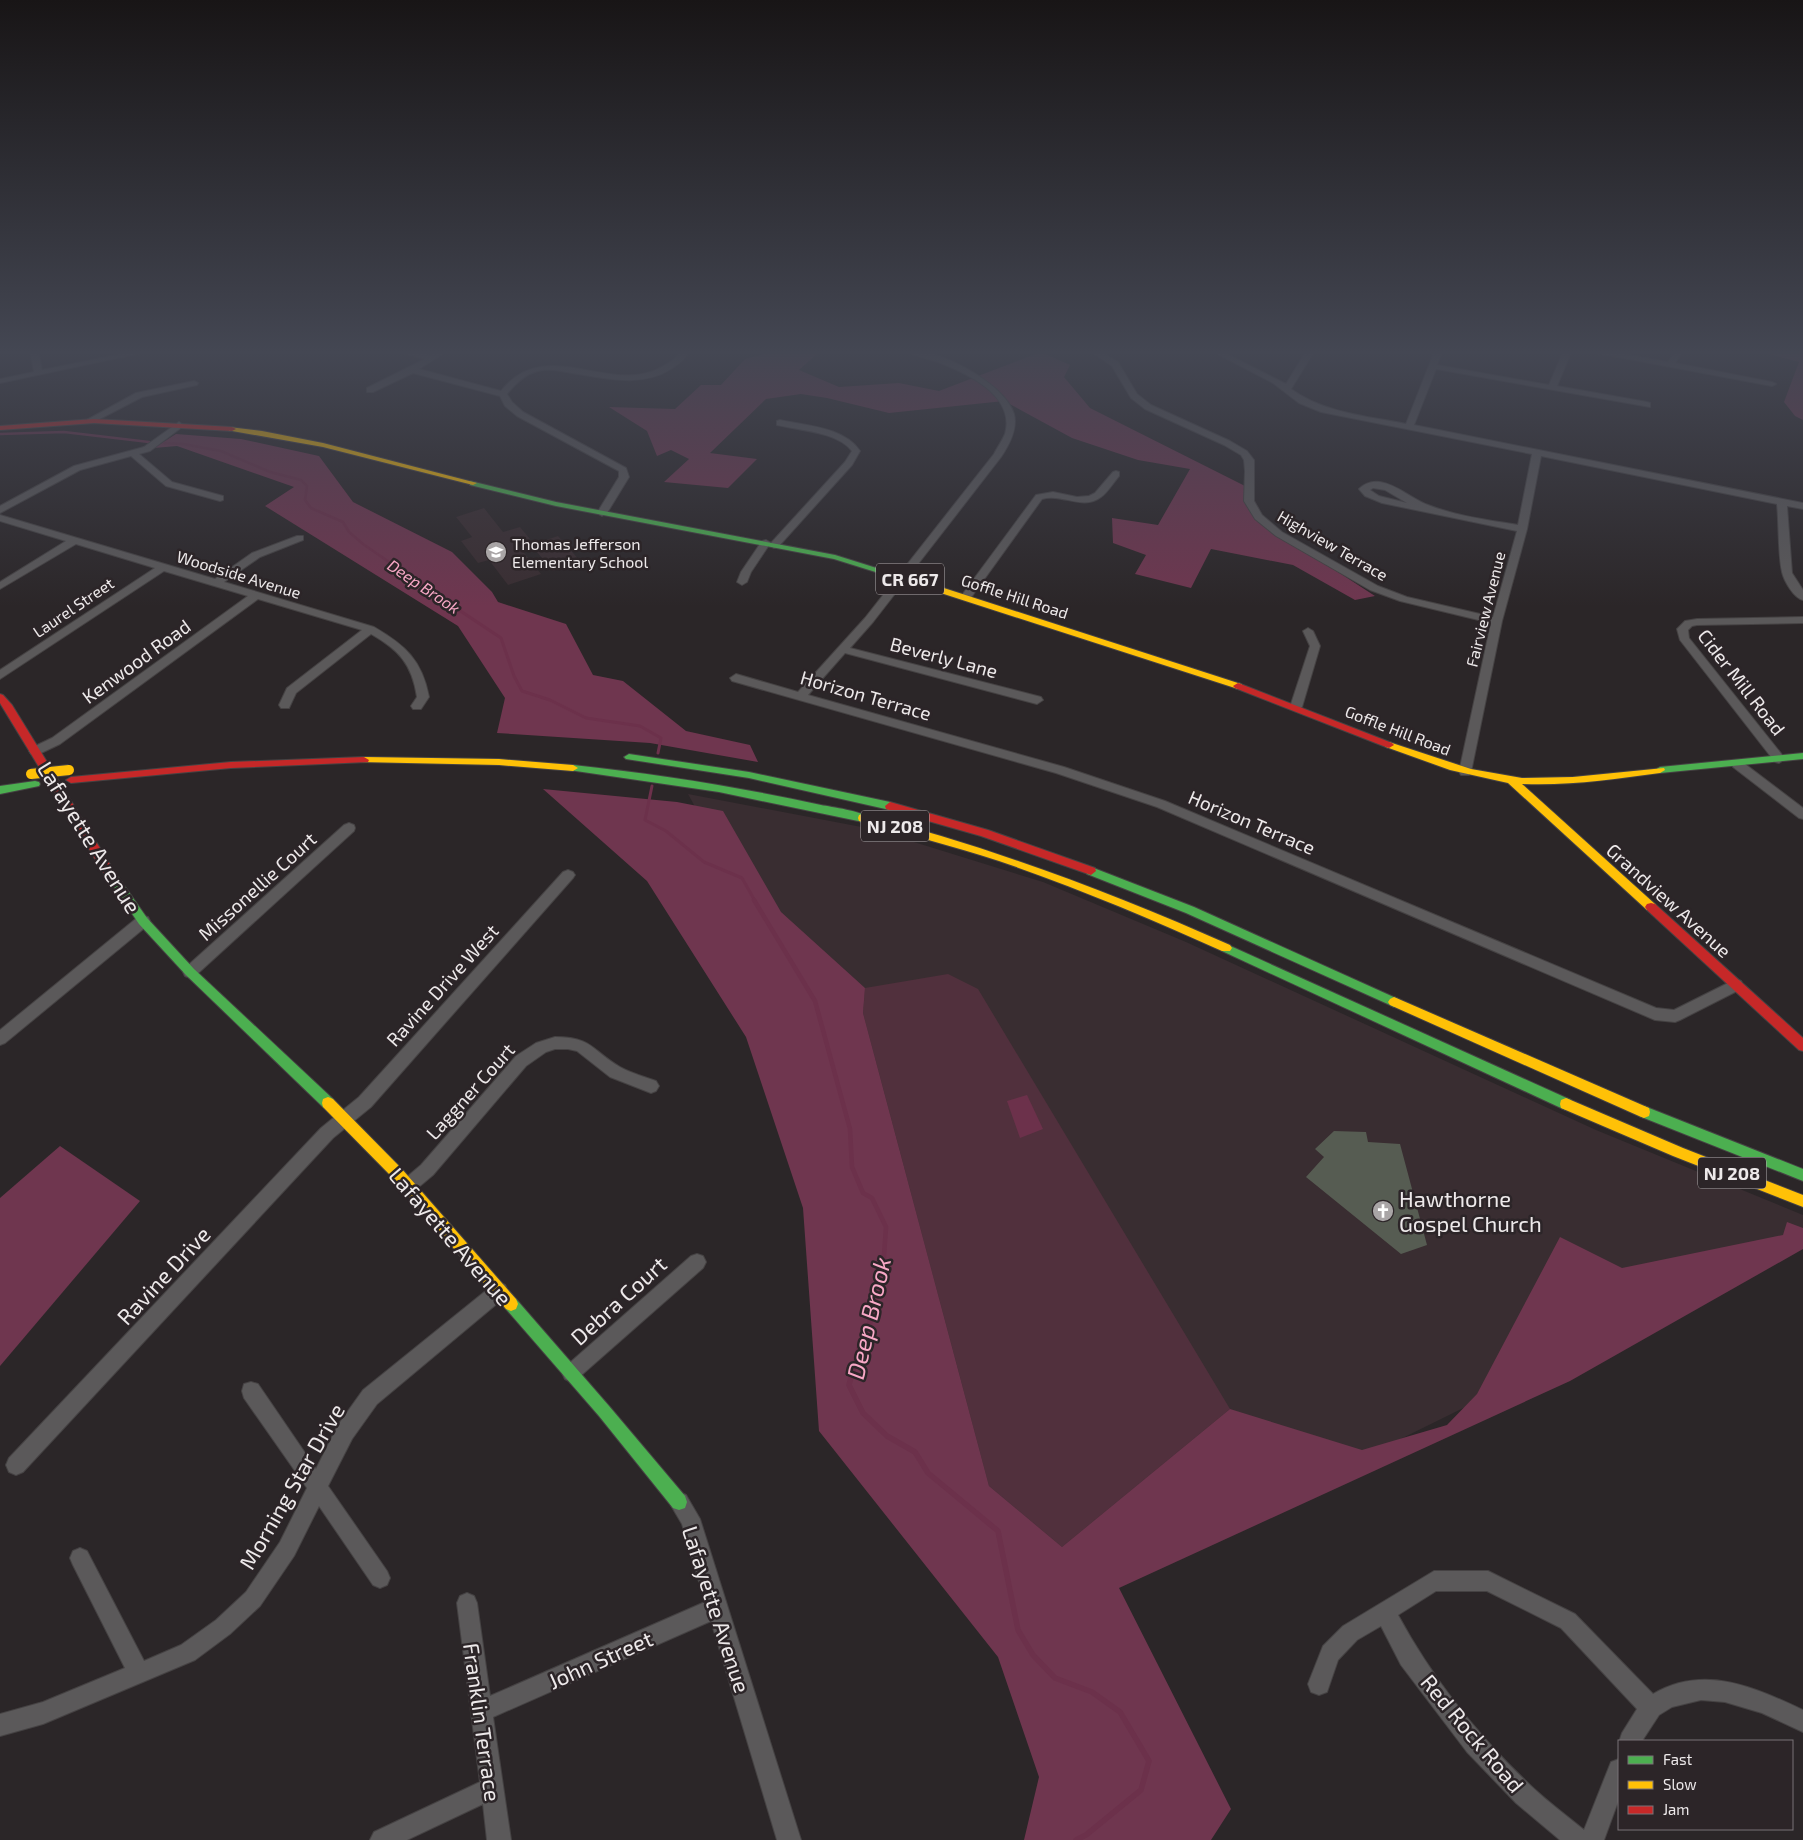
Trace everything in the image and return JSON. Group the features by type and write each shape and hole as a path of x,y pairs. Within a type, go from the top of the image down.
{"main road":[{"name":"Goffle Hill Road","path":"275,436 305,441 556,504 852,561 1239,686 1434,762 1465,772 1511,780 1553,781 1803,756"},
{"name":"Lafayette Avenue","path":"0,697 7,705 110,875 142,921 190,972 345,1120 408,1186 679,1502"},
{"name":"NJ 208","path":"0,789 33,779 233,753"},
{"name":"NJ 208","path":"614,756 700,767 817,788 944,821 1056,858 1139,889 1224,925 1652,1116 1803,1175"},
{"name":"NJ 208","path":"70,775 304,761 424,760 497,762 573,768 683,781 771,796 849,814 974,849 1128,905 1602,1119 1710,1165 1803,1201"},
{"name":"NJ 208","path":"8,777 33,779"},
{"name":"Grandview Avenue","path":"1511,780 1803,1046"}],"street":[{"path":"0,510 78,468 134,454 151,447 165,436"},
{"path":"557,436 623,470 624,477 602,513"},
{"path":"742,582 746,572 770,544 849,463 856,451 850,442 835,436"},
{"path":"801,696 869,620 1003,448 1009,436"},
{"name":"Highview Terrace","path":"1211,436 1244,453 1249,460 1249,501 1258,516 1279,534 1374,588 1404,599 1497,621"},
{"path":"1455,436 1803,506"},
{"name":"Fairview Avenue","path":"1465,772 1497,621 1522,529 1536,453"},
{"path":"134,454 169,484 220,498"},
{"path":"966,598 1039,497 1051,494 1075,499 1090,498 1099,494 1116,474"},
{"path":"1434,510 1413,502 1386,485 1373,484 1364,489 1372,496 1383,500 1522,529"},
{"path":"1782,502 1788,573 1803,597"},
{"name":"Woodside Avenue","path":"0,518 370,629 399,647 418,671 423,697 417,706"},
{"path":"216,583 256,556 300,538"},
{"path":"0,586 75,540"},
{"name":"Laurel Street","path":"0,675 163,567"},
{"name":"Kenwood Road","path":"35,751 56,741 256,595"},
{"name":"Cider Mill Road","path":"1779,759 1684,638 1682,629 1689,623 1697,622 1803,620"},
{"path":"285,705 291,691 370,629"},
{"path":"1296,707 1315,646 1308,631"},
{"name":"Beverly Lane","path":"842,649 1037,700"},
{"name":"Horizon Terrace","path":"736,678 1060,770 1161,804 1655,1014 1675,1016 1736,985"},
{"path":"1737,764 1803,815"},
{"name":"Missonellie Court","path":"190,972 349,828"},
{"name":"Ravine Drive West","path":"345,1120 365,1102 568,875"},
{"path":"0,1039 142,921"},
{"name":"Laggner Court","path":"408,1186 428,1170 513,1068 541,1047 556,1043 581,1046 615,1072 651,1086"},
{"name":"Ravine Drive","path":"16,1464 327,1133 345,1120"},
{"name":"Debra Court","path":"571,1374 697,1262"},
{"name":"Morning Star Drive","path":"0,1725 43,1713 188,1653 223,1627 253,1599 287,1549 345,1432 370,1397 499,1291"},
{"path":"251,1391 380,1578"},
{"name":"Lafayette Avenue","path":"679,1502 690,1519 789,1840"},
{"path":"80,1558 139,1673"},
{"path":"1319,1684 1330,1653 1350,1633 1434,1581 1488,1581 1568,1621 1651,1707"},
{"name":"Franklin Terrace","path":"467,1603 499,1840"},
{"name":"John Street","path":"482,1711 718,1606"},
{"name":"Red Rock Road","path":"1385,1612 1409,1656 1475,1744 1524,1795 1578,1840"},
{"path":"1631,1740 1651,1707 1668,1697 1700,1688 1725,1691 1764,1703 1803,1721"},
{"path":"1592,1840 1618,1773"},
{"path":"382,1840 492,1788"}],"shaded area":[{"path":"173,436 200,436 241,439 319,456 353,502 452,552 492,592 498,602 566,624 593,675 623,681 686,731 750,745 758,762 650,743 497,733 505,698 458,626 265,506 294,487 177,446 154,448"},
{"path":"649,436 728,436 710,453 757,459 728,488 664,482 689,459 671,450 657,456"},
{"path":"1068,436 1145,436 1247,487 1269,527 1375,596 1355,600 1293,565 1211,549 1191,588 1135,574 1146,555 1113,543 1112,518 1158,525 1190,469 1138,460"},
{"name":"Thomas Jefferson Elementary School","path":"484,508 503,532 520,527 530,539 517,544 541,574 508,585 489,560 478,563 461,541 472,537 456,517"},
{"path":"558,536 581,562 553,571 531,545"},
{"path":"543,789 677,802 723,811 781,912 865,988 863,1013 989,1486 1062,1547 1230,1409 1362,1450 1447,1425 1477,1394 1560,1237 1622,1268 1783,1235 1787,1222 1803,1228 1803,1249 1570,1381 1119,1588 1231,1809 1211,1840 1024,1840 1039,1777 998,1657 819,1431 803,1208 746,1037 647,881"},
{"path":"688,794 872,829 1043,882 1186,942 1596,1130 1803,1215 1803,1240 1117,1579 1019,1568 799,996"},
{"path":"948,974 978,989 1230,1409 1062,1547 989,1486 863,1013 865,988"},
{"path":"1027,1095 1043,1129 1020,1138 1007,1101"},
{"path":"60,1146 140,1201 0,1366 0,1198"}],"building":[{"name":"Hawthorne Gospel Church","path":"1334,1131 1366,1132 1368,1142 1400,1144 1427,1245 1401,1254 1306,1177 1324,1157 1315,1149"}],"waterway":[{"name":"Deep Brook","path":"97,436 149,442"},
{"name":"Deep Brook","path":"164,443 183,444 221,451 270,472 301,480 307,486 305,500 311,508 343,522 349,532 363,544 428,589"},
{"name":"Deep Brook","path":"426,588 501,638 514,676 522,691 550,700 586,718 640,726 661,738 658,753"},
{"name":"Deep Brook","path":"652,786 645,820 666,831 704,862 742,878 755,901"},
{"name":"Deep Brook","path":"754,900 815,1001 850,1129 852,1167 863,1193 872,1198 886,1227 883,1270 873,1308"},
{"name":"Deep Brook","path":"874,1307 869,1326 859,1348 849,1385 863,1413 887,1436 915,1452 928,1473 998,1531 1018,1630 1033,1655 1055,1678 1092,1692 1120,1712 1149,1761 1141,1790 1086,1835 1076,1840"}],"traffic: fast":[{"path":"473,483 556,504 835,557 882,571"},
{"path":"1660,770 1803,756"},
{"path":"629,757 749,775 890,806"},
{"path":"573,768 719,788 863,818"},
{"path":"0,790 35,784"},
{"path":"1091,871 1190,910 1394,1002"},
{"path":"110,874 143,921 190,972 328,1103"},
{"path":"1226,948 1566,1104"},
{"path":"1644,1112 1803,1175"},
{"path":"511,1304 604,1411 679,1502"}],"traffic: slow":[{"path":"280,436 383,459 473,483"},
{"path":"882,571 1238,686"},
{"path":"1389,745 1471,772 1522,781 1573,780 1660,770"},
{"path":"364,760 499,762 573,768"},
{"path":"31,774 69,770"},
{"path":"1511,780 1651,907"},
{"path":"863,818 910,830 1048,874 1093,891 1226,948"},
{"path":"1394,1002 1644,1112"},
{"path":"328,1103 396,1172 511,1304"},
{"path":"1566,1104 1678,1152 1803,1201"}],"traffic: jam":[{"path":"1238,686 1389,745"},
{"path":"0,697 7,705 110,874"},
{"path":"71,780 231,765 364,760"},
{"path":"890,806 984,833 1091,871"},
{"path":"1651,907 1803,1046"}],"place":[{"name":"Thomas Jefferson Elementary School","path":"496,552"},
{"name":"Hawthorne Gospel Church","path":"1383,1211"}]}
